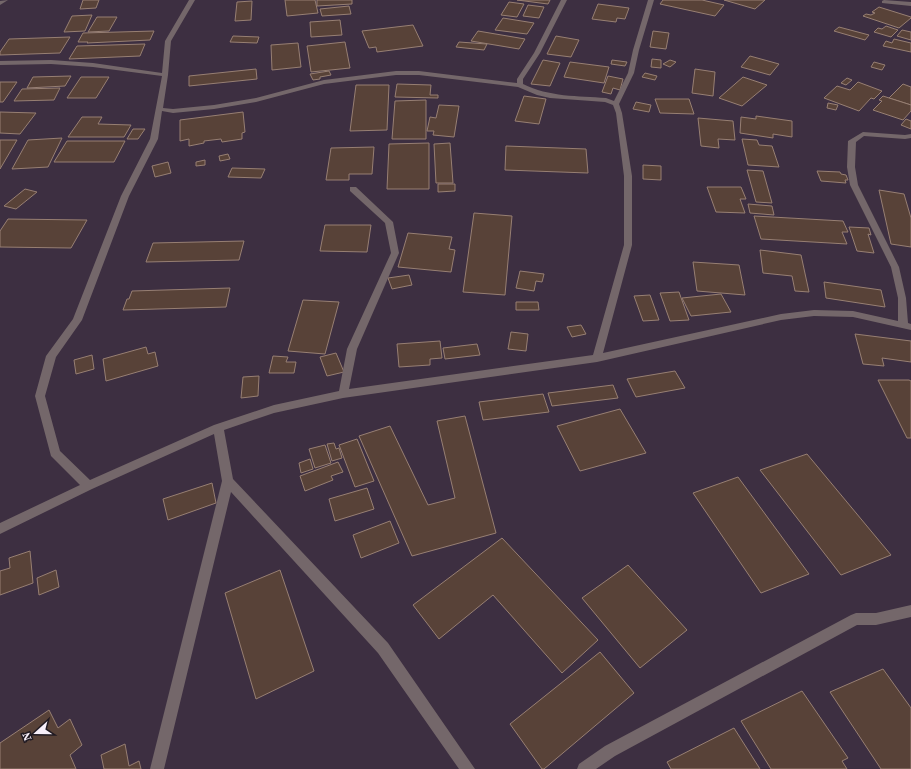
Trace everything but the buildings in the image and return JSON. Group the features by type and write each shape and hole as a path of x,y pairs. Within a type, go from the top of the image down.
{"street":[{"path":"0,4 5,0"},
{"path":"88,486 55,453 40,396 51,356 77,320 125,196 154,139 168,41 192,0"},
{"path":"520,85 520,80 537,52 564,0"},
{"path":"597,358 628,246 628,176 619,113 616,104 631,74 636,50 651,0"},
{"path":"884,2 911,4"},
{"path":"0,63 51,62 93,64 164,75"},
{"path":"159,109 174,111 214,107 256,100 324,82 396,73 419,73 520,85 530,91 541,94 606,100 616,104"},
{"path":"0,529 88,486 218,428 274,409 342,394 597,358 781,317 807,314 853,314 907,326 895,267 854,185 851,167 852,141 863,134 905,137 911,136"},
{"path":"342,394 352,349 395,253 389,222 353,189"},
{"path":"157,769 228,481 218,428"},
{"path":"228,481 383,648 468,769"},
{"path":"584,769 610,751 856,619 876,619 911,611"}]}
